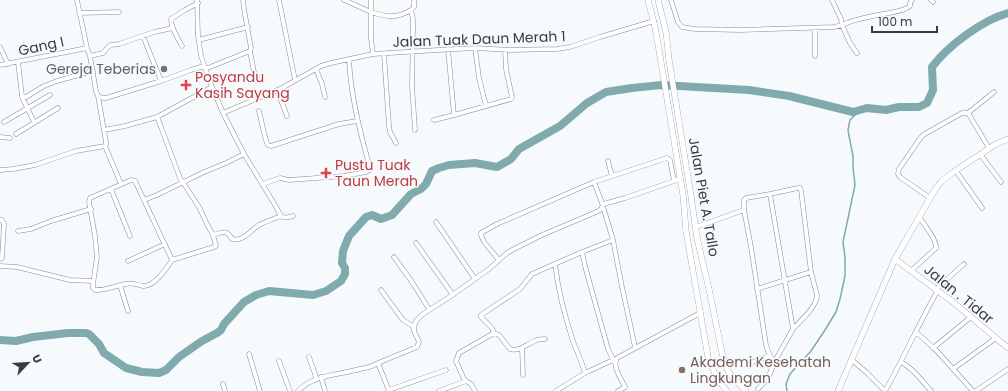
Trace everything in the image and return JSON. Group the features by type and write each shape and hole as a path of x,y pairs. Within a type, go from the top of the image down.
{"main road":[{"name":"Jalan Piet A. Tallo","path":"648,0 654,21 674,139 677,180 682,195 686,231 708,357 717,379 727,391"},
{"name":"Jalan Piet A. Tallo","path":"658,0 666,32 697,238 722,353 727,369 733,378 746,391"},
{"path":"838,391 895,259 930,198 948,175 989,148 1008,139"},
{"name":"Jalan . Tidar","path":"895,259 971,316 1008,348"}],"street":[{"path":"77,0 98,96 106,142 105,146 121,184"},
{"path":"243,0 254,72"},
{"path":"279,0 296,80"},
{"path":"344,0 371,12 389,16 399,16 411,10 414,7 414,0"},
{"path":"371,0 371,38 373,54"},
{"path":"671,0 678,22 682,27 695,29 740,30 834,28 864,18 908,8 910,6 910,1"},
{"path":"832,0 850,43 857,53"},
{"path":"182,46 173,28 171,20 198,2"},
{"path":"198,2 199,40 204,67 223,113 244,154 276,205 280,216"},
{"path":"411,10 413,19 412,86 415,130"},
{"path":"79,13 119,12"},
{"name":"Jalan Tuak Daun Merah 1","path":"223,113 277,90 316,69 331,63 373,54 475,48 505,50 557,49 570,47 654,21"},
{"path":"199,40 248,27"},
{"path":"90,56 103,53 111,45 173,28"},
{"path":"815,28 815,56"},
{"path":"143,36 161,81"},
{"path":"0,47 8,64"},
{"path":"475,48 479,78 486,106"},
{"name":"Gang I","path":"0,65 87,49"},
{"path":"448,49 454,115"},
{"path":"434,120 511,99 512,97 506,69 505,50"},
{"path":"98,96 106,98 250,52"},
{"path":"384,54 389,126 390,132 396,143"},
{"path":"263,184 280,178 289,180 323,178 344,176 366,172 369,170 370,168 357,121 349,60"},
{"path":"18,62 22,96 34,122"},
{"path":"316,69 325,97"},
{"path":"22,96 26,97 57,80 93,71"},
{"path":"104,130 126,126 157,117 212,86"},
{"path":"277,90 287,116"},
{"path":"930,198 900,176 898,174 899,169 923,135 962,113 968,113 994,92"},
{"path":"4,122 50,95"},
{"path":"16,134 58,108"},
{"path":"259,111 267,143 271,146 339,124 357,121"},
{"path":"968,113 989,148"},
{"path":"157,117 183,183 199,207 213,235 216,246 172,260 154,283 149,286 130,283 112,288 96,290 93,288 96,257 90,198 131,180 134,181 144,200 172,260"},
{"path":"0,137 10,138"},
{"path":"0,170 35,165 76,151 105,146"},
{"path":"144,200 158,195 202,173 226,164 244,154"},
{"path":"980,154 1001,182"},
{"path":"298,391 304,385 316,379 374,366 417,347 419,342 414,331 414,327 419,317 429,309 453,295 489,269 507,253 521,245 600,210 607,202 625,198 677,180 670,160 668,158 594,182 497,224 481,233 480,235 484,242 499,260"},
{"path":"608,161 612,176"},
{"path":"956,171 982,208"},
{"path":"594,182 613,240 636,348"},
{"path":"758,389 768,378 775,361 793,329 804,318 816,301 817,295 811,272 800,188 746,198 744,200 744,210 766,345 769,356 775,361"},
{"path":"111,189 130,236"},
{"path":"770,194 793,329"},
{"path":"18,231 31,229 51,221 91,209"},
{"path":"696,227 744,210"},
{"path":"213,235 226,232 232,239 235,240 248,234 258,226 280,216 285,218 293,216"},
{"path":"912,271 936,248 937,245 919,217"},
{"path":"0,220 2,220 4,224 2,258 0,259"},
{"path":"436,222 475,279"},
{"path":"545,338 535,340 522,348 514,350 510,349 499,335 494,333 492,328 481,317 481,315 520,289 532,274 613,240"},
{"path":"416,243 453,295"},
{"path":"128,261 165,244"},
{"path":"582,252 608,349 626,389 618,391"},
{"path":"394,258 412,282 429,309"},
{"path":"555,264 556,277 567,320 585,373"},
{"path":"852,360 885,391 937,290 964,264"},
{"path":"0,266 17,267 70,280 93,281"},
{"path":"757,289 811,272"},
{"path":"120,285 128,311"},
{"path":"381,290 403,320 414,327"},
{"path":"556,391 585,373 614,362 617,358 700,313"},
{"path":"934,348 971,316"},
{"path":"916,332 934,348 974,391 1008,369"},
{"path":"475,391 471,384 464,379 456,361 459,353 494,333"},
{"path":"953,369 996,338"},
{"path":"522,348 523,375"},
{"path":"249,354 260,391"},
{"path":"753,362 769,356"},
{"path":"309,357 316,374 316,379"},
{"path":"279,361 290,391"},
{"path":"901,362 906,364 931,391"},
{"path":"378,363 389,390 446,370"},
{"path":"322,377 325,391"},
{"path":"439,391 466,381"},
{"path":"223,384 225,391"}],"waterway":[{"path":"0,340 16,341 33,337 68,333 86,333 99,344 104,353 126,368 142,372 159,373 166,370 179,357 202,341 221,330 224,324 244,302 256,295 269,291 313,295 326,291 341,281 345,274 345,268 342,263 343,251 349,236 366,217 372,215 381,219 392,215 411,194 421,189 426,184 432,171 449,165 475,163 497,167 511,159 519,149 560,126 587,103 606,92 661,85 749,90 789,96 853,112 867,108 886,110 899,107 919,107 927,103 933,90 932,67 939,59 966,35 987,21 1008,13"},
{"path":"787,391 786,384 790,374 811,351 836,312 840,299 845,276 843,242 855,185 853,156 848,130 850,120 856,114 867,108"}],"place":[{"name":"Gereja Teberias","path":"164,69"},
{"name":"Posyandu Kasih Sayang","path":"186,85"},
{"name":"Pustu Tuak Taun Merah","path":"326,173"},
{"name":"Akademi Kesehatah Lingkungan","path":"682,370"}]}
